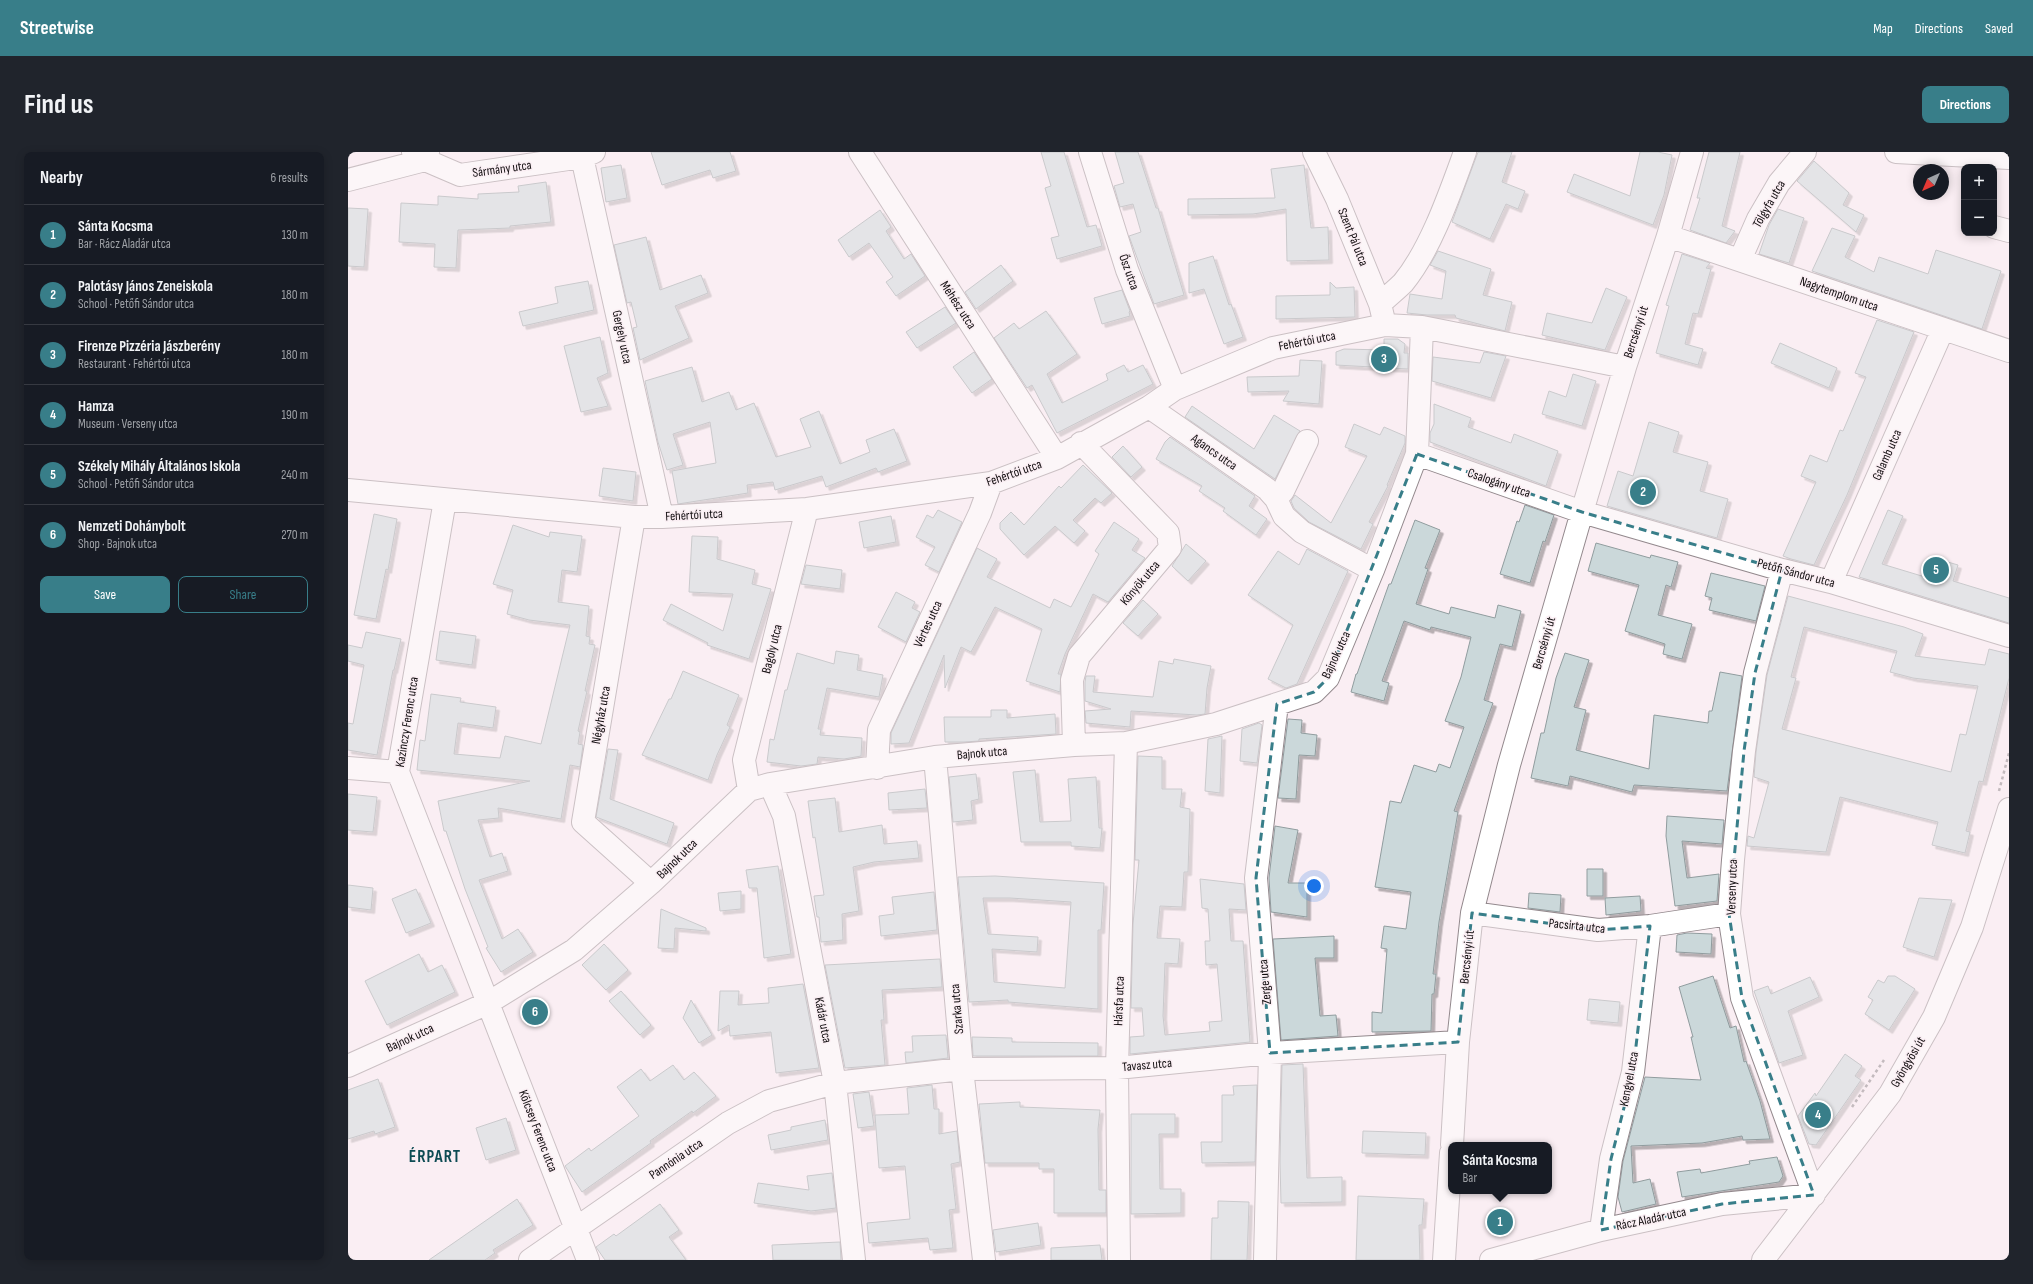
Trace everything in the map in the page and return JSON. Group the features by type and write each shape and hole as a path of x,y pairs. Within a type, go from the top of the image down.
{"street":[{"name":"Méhész utca","path":"860,152 1057,458"},
{"name":"Ősz utca","path":"1090,152 1127,270 1176,390"},
{"name":"Szent Pál utca","path":"1314,152 1337,199 1380,304 1385,325"},
{"path":"1380,304 1403,283 1422,253 1443,211 1465,152"},
{"name":"Bercsényi út","path":"1452,1142 1458,1042 1472,913 1509,765 1582,512 1625,367 1668,236 1692,152"},
{"name":"Tölgyfa utca","path":"1740,260 1758,219 1779,183 1805,152"},
{"path":"1896,152 2009,158"},
{"name":"Sármány utca","path":"422,155 460,175 588,154"},
{"name":"Gergely utca","path":"588,154 662,517"},
{"path":"348,180 422,155"},
{"path":"1997,228 2009,231"},
{"name":"Nagytemplom utca","path":"1668,236 2009,351"},
{"name":"Fehértói utca","path":"348,490 634,517 662,517 807,509 991,483 1057,458 1081,443 1149,407 1176,390 1273,348 1385,325 1422,327 1625,367"},
{"name":"Bajnok utca","path":"348,1066 488,1003 574,950 651,883 749,790 770,784 877,768 935,757 1074,745 1126,743 1216,724 1314,692 1328,678 1373,570 1417,454 1422,327"},
{"name":"Galamb utca","path":"1831,582 1942,329"},
{"name":"Agancs utca","path":"1149,407 1267,489 1276,499 1284,516 1302,532 1373,570"},
{"path":"1276,499 1283,491 1307,440"},
{"name":"Könyök utca","path":"1074,745 1072,680 1079,656 1170,548 1168,533 1081,443"},
{"name":"Csalogány utca","path":"1417,454 1582,512"},
{"name":"Vértes utca","path":"877,768 879,730 980,513 991,483"},
{"name":"Kazinczy Ferenc utca","path":"445,500 398,772 488,1003"},
{"name":"Bagoly utca","path":"749,790 744,760 807,509"},
{"name":"Petőfi Sándor utca","path":"1582,512 1782,570 1831,582 2009,636"},
{"name":"Négyház utca","path":"634,517 583,822 651,883"},
{"name":"Verseny utca","path":"1782,570 1754,681 1744,751 1729,914 1742,998 1814,1195"},
{"name":"Zerge utca","path":"1265,1260 1270,1053 1256,878 1277,704"},
{"name":"Hársfa utca","path":"1119,1260 1117,1068 1126,743"},
{"name":"Szarka utca","path":"935,757 962,1070 984,1260"},
{"path":"348,768 398,772"},
{"name":"Kádár utca","path":"770,784 784,816 835,1083 854,1260"},
{"name":"Gyöngyösi út","path":"1763,1260 1890,1094 1934,1017 1972,927 2005,837 2003,803"},
{"name":"Pacsirta utca","path":"1472,913 1598,930 1650,926 1729,914"},
{"name":"Kengyel utca","path":"1601,1230 1611,1159 1633,1072 1650,926"},
{"name":"Kölcsey Ferenc utca","path":"488,1003 588,1260"},
{"name":"Tavasz utca","path":"835,1083 962,1070 1117,1068 1270,1053 1458,1042"},
{"name":"Pannónia utca","path":"530,1260 728,1123 769,1101 835,1083"},
{"path":"1444,1260 1448,1194"},
{"name":"Rácz Aladár utca","path":"1491,1260 1601,1230 1722,1204 1814,1195"}],"path":[{"path":"2003,803 2009,753"},
{"path":"1850,1110 1885,1058"}],"highlighted area":[{"path":"1417,454 1582,512 1782,570 1755,673 1744,751 1729,914 1742,998 1814,1195 1722,1204 1601,1230 1611,1159 1633,1072 1650,926 1598,930 1472,913 1458,1042 1270,1053 1256,878 1277,704 1314,692 1328,678"}],"building":[{"path":"651,152 730,152 736,171 713,178 710,170 662,185"},
{"path":"1041,152 1064,152 1087,227 1096,225 1102,246 1057,259 1051,238 1059,236 1045,188 1051,186"},
{"path":"1115,152 1138,152 1156,208 1158,208 1184,295 1154,304 1129,236 1141,232 1133,204 1120,207 1114,186 1124,183"},
{"path":"1478,152 1512,152 1502,182 1525,191 1518,209 1506,204 1490,239 1452,222"},
{"path":"1640,152 1658,152 1672,155 1664,195 1653,225 1567,192 1574,174 1630,196"},
{"path":"1709,152 1740,152 1722,226 1735,231 1726,243 1690,230 1700,198 1697,198"},
{"path":"1814,161 1849,193 1843,205 1864,215 1856,232 1797,181"},
{"path":"621,165 627,198 606,202 601,168"},
{"path":"1304,165 1311,228 1328,227 1329,260 1287,261 1286,209 1253,214 1188,215 1188,199 1275,198 1271,169"},
{"path":"546,182 551,222 510,226 510,228 458,230 456,268 434,267 435,244 399,242 401,203 438,205 438,196 478,199 478,194 519,192 518,186"},
{"path":"348,208 368,209 364,267 348,266"},
{"path":"1778,209 1804,218 1789,263 1759,254 1769,225"},
{"path":"880,210 891,227 886,231 904,259 911,254 925,276 896,296 886,282 893,277 869,243 849,257 838,240"},
{"path":"1832,228 1855,236 1845,257 1874,272 1879,257 1928,274 1936,250 2001,271 1982,329 1812,271"},
{"path":"646,237 660,290 701,275 708,293 675,306 689,338 640,360 633,328 637,327 631,302 627,303 614,245"},
{"path":"1438,251 1491,269 1483,295 1512,302 1505,331 1456,318 1455,315 1407,313 1410,294 1442,299 1446,271 1430,265"},
{"path":"1682,254 1710,263 1706,268 1711,269 1698,314 1693,313 1685,344 1703,349 1698,365 1656,353 1669,306 1666,305"},
{"path":"1213,256 1229,305 1231,304 1243,337 1224,344 1204,289 1189,293 1189,263"},
{"path":"1001,265 1013,281 976,309 965,292"},
{"path":"588,281 594,310 523,326 519,312 558,303 555,287"},
{"path":"1330,282 1336,288 1354,287 1355,317 1276,319 1276,296 1330,295"},
{"path":"1606,288 1627,297 1605,350 1542,335 1547,313 1592,323"},
{"path":"1122,290 1130,311 1130,316 1102,324 1094,298"},
{"path":"945,307 956,323 917,348 906,332"},
{"path":"1046,311 1077,354 1047,374 1062,403 1108,380 1106,374 1124,365 1128,372 1143,365 1153,384 1057,433 1032,385 1027,388 994,338 1014,323 1019,329"},
{"path":"1877,320 1914,332 1847,495 1814,565 1783,556 1816,482 1801,476 1810,455 1827,462 1840,430 1843,431 1866,377 1855,373"},
{"path":"600,337 608,373 597,378 608,406 581,412 564,346"},
{"path":"1384,339 1398,339 1405,344 1404,353 1408,353 1408,369 1336,365 1336,352 1344,349 1384,350"},
{"path":"1780,343 1837,368 1829,388 1771,363"},
{"path":"974,352 992,379 972,393 953,367"},
{"path":"1484,352 1506,356 1491,398 1432,381 1433,357 1480,363"},
{"path":"1300,360 1322,361 1319,404 1283,401 1289,391 1248,392 1247,377 1299,376"},
{"path":"692,367 702,402 729,392 736,410 754,403 776,457 811,447 800,419 819,411 840,464 870,452 866,440 894,429 907,461 878,472 876,468 826,487 822,476 775,490 773,482 747,485 748,493 678,504 672,471 716,463 710,422 673,434 683,465 667,470 658,442 645,381"},
{"path":"1573,374 1596,381 1582,426 1542,414 1549,391 1566,397"},
{"path":"1434,404 1471,418 1468,427 1511,443 1514,434 1558,451 1546,486 1430,442 1430,433 1434,424"},
{"path":"1192,406 1254,449 1274,415 1300,431 1275,479 1185,417"},
{"path":"1649,422 1679,432 1673,452 1708,462 1700,491 1728,499 1717,538 1607,506 1618,471 1633,476"},
{"path":"1354,424 1380,435 1384,427 1405,436 1405,443 1387,485 1388,486 1369,522 1373,524 1361,549 1309,522 1294,508 1291,501 1295,495 1331,523 1367,456 1345,447"},
{"path":"1170,437 1255,496 1249,506 1267,519 1256,535 1223,511 1225,508 1199,491 1202,486 1156,459 1165,442"},
{"path":"1123,446 1142,467 1131,477 1112,457"},
{"path":"1083,465 1112,493 1101,503 1095,498 1073,520 1085,531 1074,543 1055,526 1024,555 1000,529 1000,523 1011,512 1024,525 1059,486 1061,488"},
{"path":"603,468 636,472 633,501 599,496"},
{"path":"1525,505 1554,515 1545,542 1543,541 1530,583 1500,574 1517,521 1519,522"},
{"path":"938,510 962,522 939,572 925,565 935,547 916,537 927,515 933,518"},
{"path":"1888,510 1903,516 1882,564 1935,580 1941,560 1958,565 1953,581 2009,598 2009,623 1859,577"},
{"path":"374,514 397,519 388,570 386,569 376,619 354,615"},
{"path":"891,516 896,542 864,548 859,522"},
{"path":"1415,520 1440,530 1425,568 1428,569 1416,604 1449,614 1451,607 1495,618 1498,605 1521,611 1512,647 1500,644 1484,700 1493,703 1454,811 1458,812 1439,922 1433,974 1436,974 1434,994 1432,994 1431,1031 1372,1032 1372,1012 1382,1013 1387,949 1381,948 1384,926 1406,929 1411,892 1375,887 1390,801 1401,803 1414,765 1436,772 1439,764 1450,768 1464,727 1445,721 1461,677 1471,637 1431,627 1430,630 1404,621 1382,681 1389,683 1384,701 1351,692 1356,674 1389,584 1391,584"},
{"path":"1114,522 1139,539 1132,550 1145,558 1108,602 1093,594 1065,654 1058,674 1061,674 1060,692 1026,681 1042,629 995,607 971,652 961,647 945,688 944,655 909,743 891,744 891,733 977,548 997,559 987,577 1050,608 1054,599 1071,607 1099,554 1095,551"},
{"path":"513,525 549,537 550,532 582,536 577,572 562,570 558,602 589,606 586,636 590,637 589,644 595,645 578,731 580,732 578,744 583,745 580,767 570,765 561,819 498,808 499,818 478,820 490,857 502,853 508,871 479,880 502,939 518,929 533,952 501,972 486,948 488,947 465,889 446,831 444,831 438,801 530,781 417,770 420,740 425,741 431,694 461,698 460,702 496,707 493,728 458,723 454,754 500,758 505,736 541,744 570,625 529,620 507,614 513,590 493,584"},
{"path":"692,536 718,537 717,559 755,570 752,584 771,589 749,659 707,645 708,643 663,620 671,604 723,631 733,594 689,592"},
{"path":"1596,543 1650,558 1651,555 1678,562 1671,587 1666,585 1658,615 1692,624 1682,659 1663,654 1665,644 1625,631 1639,585 1588,571"},
{"path":"1186,544 1206,561 1188,581 1172,566"},
{"path":"1307,549 1348,571 1297,684 1286,688 1268,679 1293,625 1248,595 1278,551 1299,565"},
{"path":"806,565 842,570 840,589 801,584"},
{"path":"1711,573 1765,586 1756,621 1709,610 1712,598 1705,596"},
{"path":"896,592 915,602 912,608 920,612 906,642 878,627"},
{"path":"1788,596 1904,627 1923,634 1915,656 1985,665 1989,649 2009,654 2009,678 1983,782 1979,781 1966,831 1970,832 1965,853 1932,845 1938,822 1840,797 1826,852 1747,846 1748,836 1754,838 1769,782 1754,777 1767,675","holes":["1804,627 1897,651 1890,672 1913,678 1978,686 1966,735 1960,734 1951,772 1782,729 1796,678 1791,677"]},
{"path":"1143,600 1158,614 1138,636 1123,623"},
{"path":"440,631 476,636 472,665 436,660"},
{"path":"366,632 401,639 393,670 377,755 348,750 348,723 353,724 364,665 348,661 348,645 362,648"},
{"path":"836,651 859,655 857,670 883,675 879,697 827,688 818,729 821,729 820,735 862,738 861,756 844,759 818,757 817,764 801,766 767,762 770,739 774,740 785,690 787,690 797,653 834,664"},
{"path":"1565,653 1589,660 1574,707 1586,710 1576,750 1649,769 1654,715 1708,723 1709,711 1712,711 1720,672 1742,676 1727,791 1634,785 1632,792 1570,776 1568,786 1531,778 1541,733 1544,733 1556,678"},
{"path":"1174,659 1211,666 1207,688 1205,714 1197,715 1131,711 1130,727 1086,723 1085,711 1111,709 1085,701 1086,676 1095,676 1093,692 1153,697 1159,661 1173,664"},
{"path":"683,671 739,695 727,725 730,727 717,755 708,780 642,755 669,699 671,699"},
{"path":"991,710 1007,710 1007,718 1055,714 1056,734 979,739 979,741 945,742 944,717 991,717"},
{"path":"1288,719 1302,720 1301,733 1317,735 1315,756 1299,755 1296,799 1278,798"},
{"path":"1259,723 1262,725 1257,763 1240,761 1242,729"},
{"path":"1222,736 1220,793 1205,791 1208,739"},
{"path":"608,749 618,750 610,799 674,823 667,844 596,817"},
{"path":"1138,756 1162,757 1162,789 1182,789 1180,807 1190,809 1188,872 1184,872 1182,907 1160,906 1157,938 1180,939 1178,964 1165,963 1163,1016 1165,1035 1210,1031 1209,1022 1222,1021 1217,964 1206,965 1205,941 1210,941 1208,909 1202,908 1200,879 1244,884 1246,910 1229,909 1231,941 1243,941 1250,1042 1130,1054 1130,1037 1144,1036 1142,1008 1131,1008 1133,924 1139,860 1135,860"},
{"path":"1035,770 1040,822 1071,821 1068,779 1096,777 1099,828 1102,828 1100,848 1071,846 1071,842 1021,842 1013,772"},
{"path":"976,774 979,799 971,801 973,820 953,822 949,777"},
{"path":"925,789 927,808 889,810 888,793"},
{"path":"348,794 377,797 373,832 348,830"},
{"path":"835,798 839,832 882,825 884,844 917,841 919,858 874,862 853,867 859,911 842,914 843,940 821,942 819,917 817,917 814,896 824,895 815,837 813,838 808,801"},
{"path":"1667,816 1724,820 1722,844 1682,841 1687,878 1719,874 1717,901 1675,906 1666,836"},
{"path":"1275,826 1298,830 1288,883 1307,883 1307,917 1271,912 1269,878"},
{"path":"778,866 791,954 764,958 757,888 749,888 746,870"},
{"path":"1587,869 1603,869 1603,896 1587,896"},
{"path":"995,876 1104,883 1101,930 1098,930 1098,1009 1008,1002 1008,1000 969,1002 958,877","holes":["983,898 1010,898 1071,902 1065,988 994,982 992,949 1037,952 1038,937 988,934"]},
{"path":"348,885 373,888 371,910 348,907"},
{"path":"416,889 431,923 406,933 392,899"},
{"path":"741,891 741,909 720,911 718,893"},
{"path":"934,892 937,930 881,936 879,916 894,914 892,897"},
{"path":"1529,893 1561,895 1560,912 1528,908"},
{"path":"1640,896 1641,911 1606,915 1605,898"},
{"path":"1919,898 1952,900 1934,957 1903,947"},
{"path":"661,909 706,928 706,931 675,928 674,949 658,948"},
{"path":"1687,933 1712,934 1711,954 1676,952 1677,935"},
{"path":"1334,936 1334,958 1315,958 1320,1016 1336,1015 1338,1036 1281,1040 1273,939"},
{"path":"604,944 628,970 606,990 582,965"},
{"path":"419,954 428,972 442,965 455,992 387,1025 365,981"},
{"path":"940,959 942,987 882,990 884,1020 881,1020 885,1065 845,1068 825,965"},
{"path":"1713,976 1730,1028 1736,1026 1744,1062 1746,1061 1760,1101 1770,1139 1743,1140 1742,1136 1702,1143 1631,1146 1633,1183 1650,1179 1656,1204 1622,1212 1618,1197 1623,1161 1645,1077 1701,1080 1691,1037 1693,1037 1679,987"},
{"path":"1888,976 1895,976 1915,989 1889,1030 1865,1014 1873,1000 1868,997 1878,980 1884,983"},
{"path":"1810,977 1819,997 1788,1011 1803,1055 1779,1063 1754,991 1768,986 1771,994"},
{"path":"803,984 819,1068 776,1073 771,1032 730,1036 729,1025 718,1031 720,991 739,991 738,1005 769,1003 768,988"},
{"path":"621,991 651,1025 640,1035 609,1001"},
{"path":"1589,999 1620,1002 1618,1023 1587,1020"},
{"path":"691,1000 712,1035 699,1043 683,1018"},
{"path":"946,1035 948,1058 906,1063 905,1052 913,1052 912,1036"},
{"path":"972,1037 1012,1038 1012,1042 1098,1043 1098,1056 973,1056"},
{"path":"1845,1054 1862,1066 1855,1076 1861,1080 1816,1145 1809,1144 1798,1116 1815,1093 1816,1096"},
{"path":"1303,1064 1307,1178 1342,1177 1342,1202 1281,1203 1280,1162 1282,1065"},
{"path":"673,1065 684,1080 694,1072 716,1096 650,1141 651,1143 582,1192 565,1166 589,1148 591,1151 639,1116 617,1087 641,1069 650,1081"},
{"path":"378,1079 395,1127 375,1134 374,1131 348,1139 348,1090"},
{"path":"932,1085 934,1109 939,1109 939,1134 957,1131 960,1162 951,1164 956,1209 949,1210 953,1248 930,1250 928,1238 869,1243 867,1223 910,1219 905,1166 879,1168 875,1115 909,1114 907,1088"},
{"path":"1257,1085 1255,1162 1202,1163 1201,1142 1222,1142 1222,1095 1234,1095 1233,1086"},
{"path":"869,1092 874,1126 858,1128 853,1094"},
{"path":"1020,1102 1020,1107 1100,1110 1098,1129 1099,1190 1106,1190 1106,1213 1054,1213 1054,1169 1039,1169 1039,1163 985,1163 979,1104"},
{"path":"1131,1114 1175,1114 1175,1134 1159,1134 1160,1189 1181,1189 1181,1213 1131,1214"},
{"path":"506,1118 516,1150 486,1160 476,1128"},
{"path":"825,1120 828,1140 771,1150 768,1135 791,1130 791,1127"},
{"path":"1363,1131 1426,1133 1425,1155 1362,1153"},
{"path":"1777,1157 1783,1176 1779,1182 1682,1197 1677,1172 1700,1169 1701,1173 1750,1164 1749,1161"},
{"path":"832,1173 836,1208 811,1211 754,1203 758,1183 809,1190 807,1176"},
{"path":"1358,1196 1424,1199 1422,1225 1419,1225 1420,1260 1356,1260"},
{"path":"517,1199 533,1225 493,1250 495,1253 485,1260 429,1260"},
{"path":"1218,1201 1249,1202 1247,1260 1211,1260 1212,1218 1218,1218"},
{"path":"660,1204 679,1230 669,1237 686,1260 605,1260 596,1247 614,1234 616,1236"},
{"path":"1038,1223 1041,1245 996,1252 993,1230"},
{"path":"840,1242 841,1260 773,1260 772,1245"},
{"path":"1100,1245 1102,1260 1051,1260 1051,1248"}],"place":[{"name":"Firenze Pizzéria Jászberény","path":"1384,359"},
{"name":"Palotásy János Zeneiskola","path":"1643,492"},
{"name":"Székely Mihály Általános Iskola","path":"1936,570"},
{"name":"Nemzeti Dohánybolt","path":"535,1012"},
{"name":"Hamza","path":"1818,1115"},
{"name":"Sánta Kocsma","path":"1500,1222"}],"district":[{"name":"ÉRPART","path":"435,1157"}]}
